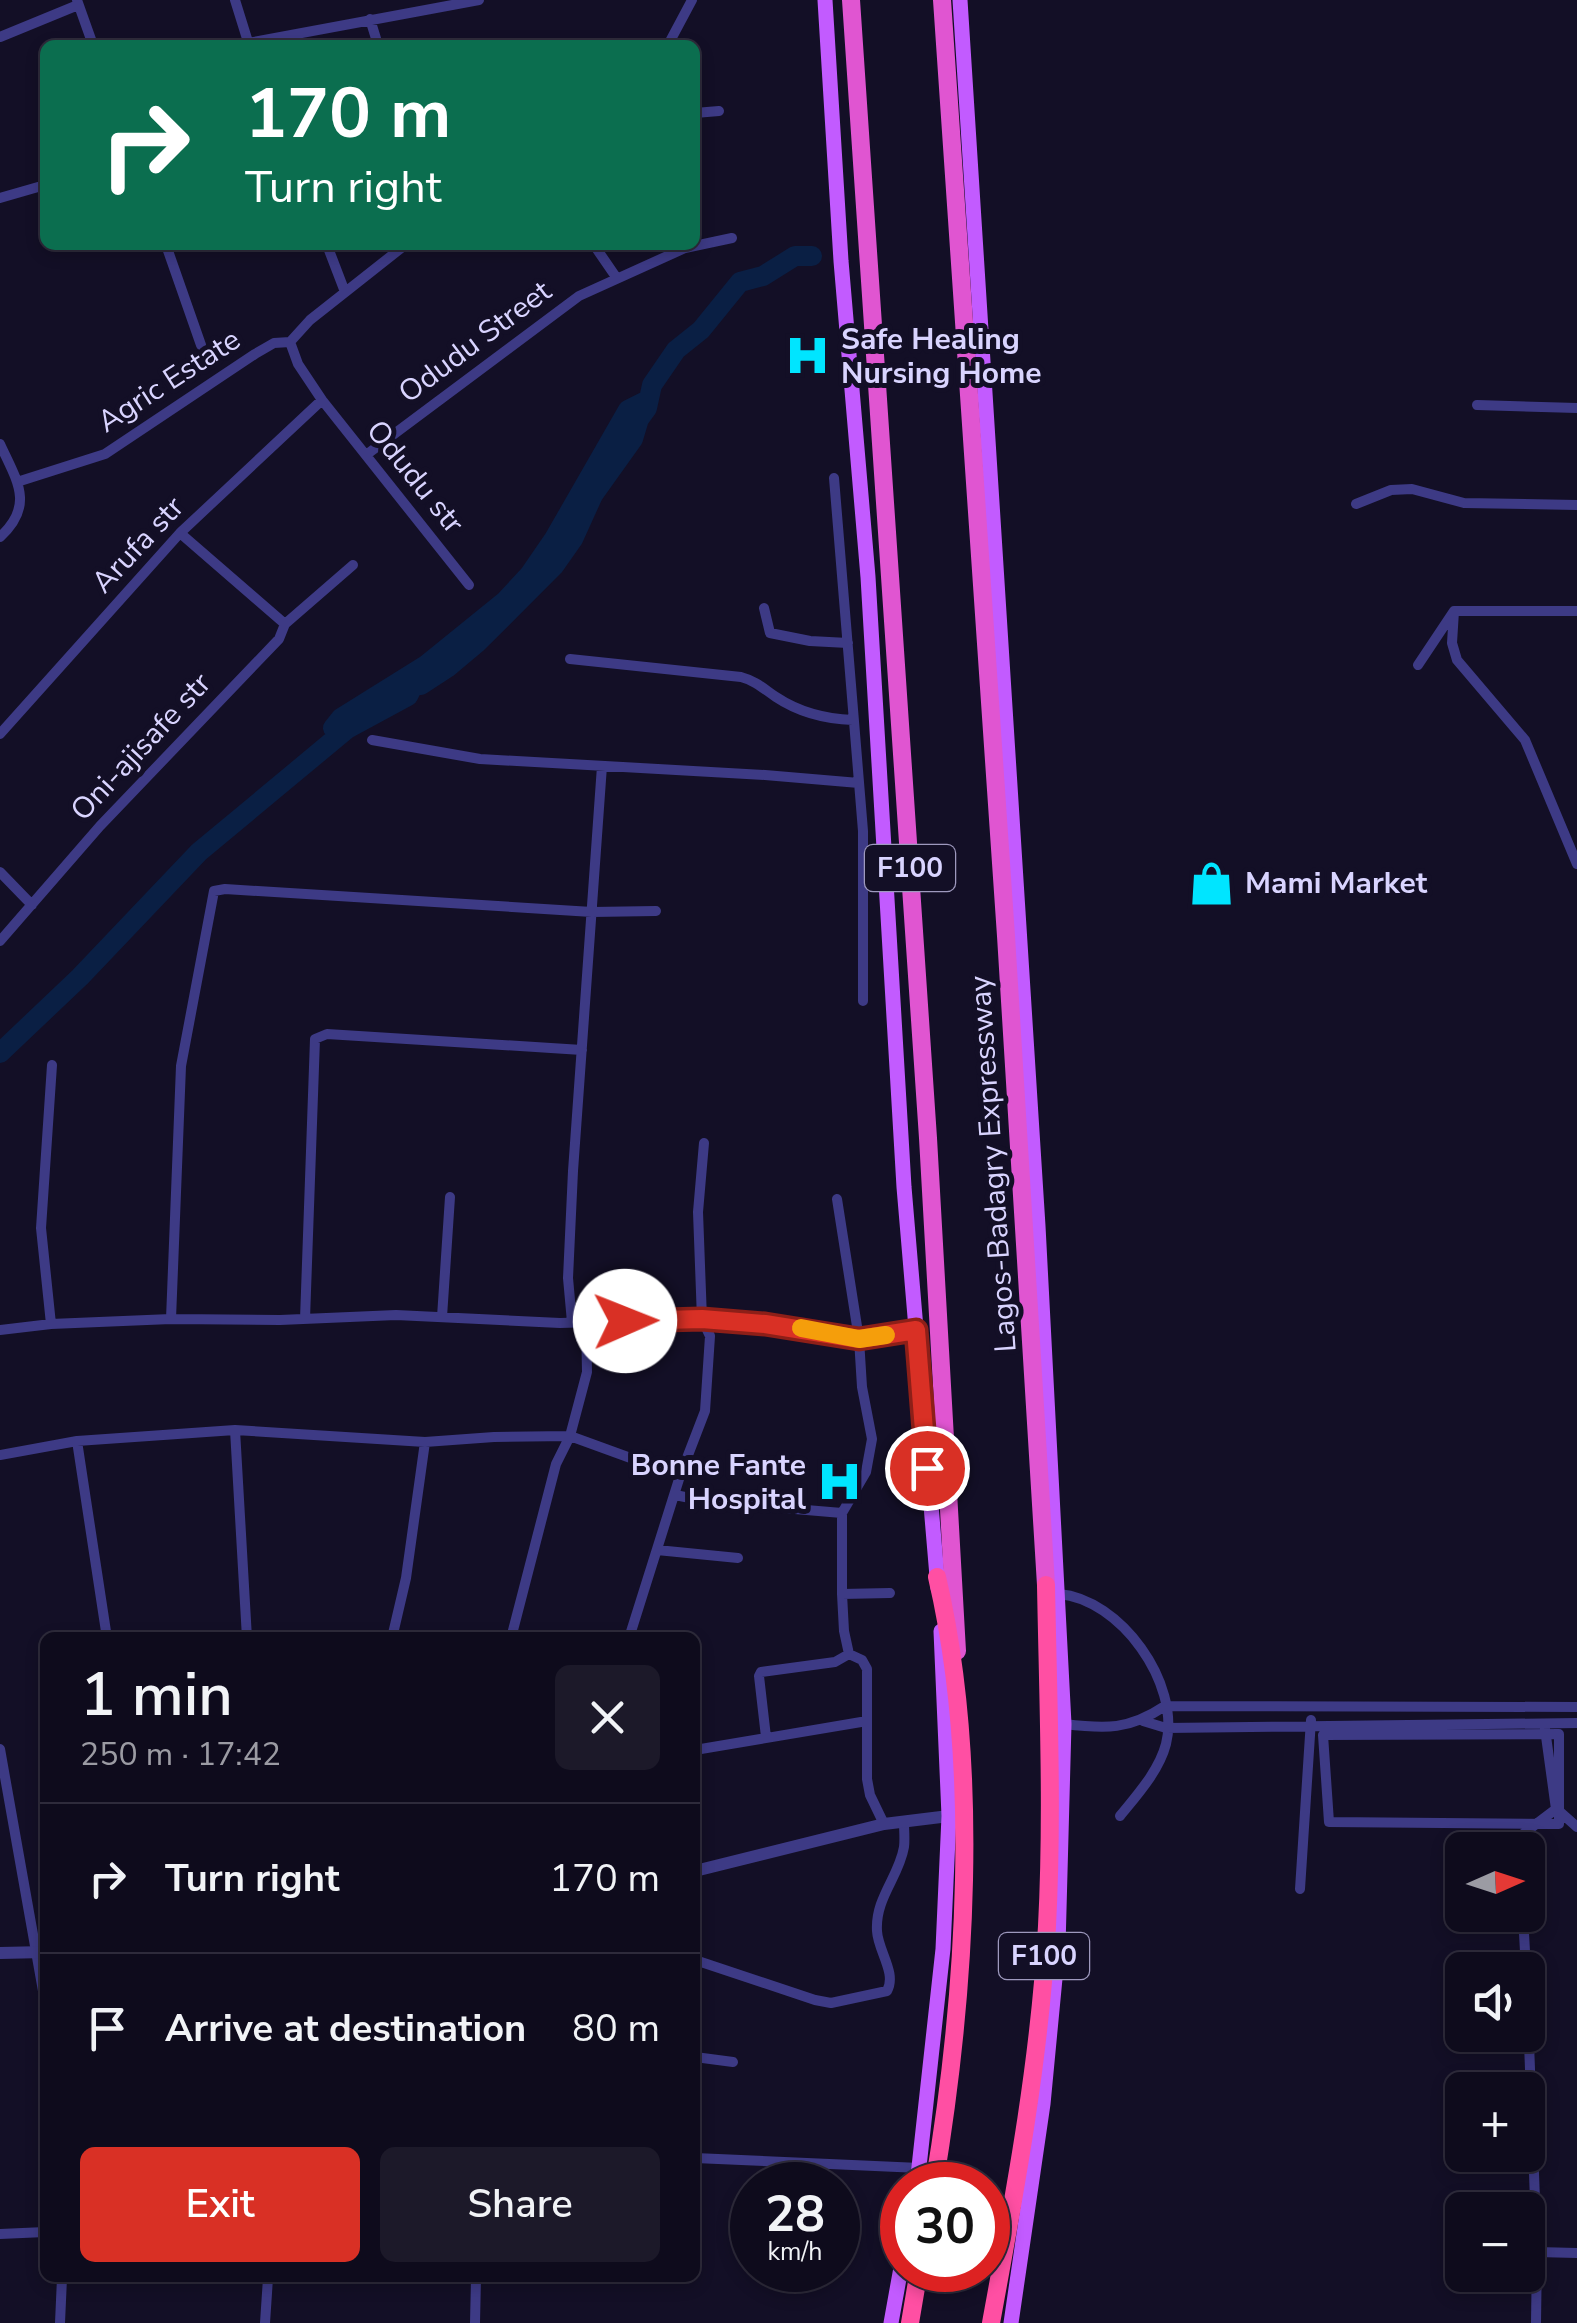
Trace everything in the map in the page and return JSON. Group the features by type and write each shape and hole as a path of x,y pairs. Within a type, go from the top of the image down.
{"highway":[{"name":"Lagos-Badagry Expressway","path":"852,0 929,1158 966,1828 957,1978 937,2162"},
{"name":"Lagos-Badagry Expressway","path":"942,0 1052,1589 1047,1926 1020,2162 991,2323"},
{"path":"938,1577 947,1616 961,1736"},
{"path":"910,2323 915,2292"}],"main road":[{"path":"825,0 841,261 868,577 903,1167 938,1577 949,1816 943,1949 920,2162"},
{"name":"Lagos-Badagry Expressway","path":"960,0 1052,1589 1064,1724 1058,1948 1044,2104 1010,2323"},
{"path":"891,2323 897,2292"}],"street":[{"path":"235,0 247,40"},
{"path":"268,40 479,0"},
{"path":"671,40 692,0"},
{"path":"0,37 78,2 91,40"},
{"path":"370,19 376,40"},
{"path":"700,113 718,112"},
{"path":"0,198 40,186"},
{"name":"Odudu Street","path":"700,245 732,238"},
{"path":"168,250 201,344"},
{"path":"329,250 345,292"},
{"name":"Agric Estate","path":"17,482 106,454 255,354 274,343 290,342 399,250"},
{"path":"597,250 616,277"},
{"name":"Odudu Street","path":"366,454 579,296 680,250"},
{"name":"Odudu str","path":"290,342 298,364 322,400 469,585"},
{"name":"Arufa str","path":"0,734 180,533 322,400"},
{"path":"1477,405 1577,408"},
{"path":"0,444 22,503 16,522 0,537"},
{"path":"834,478 863,830 863,1001"},
{"path":"1356,504 1390,490 1412,489 1464,503 1577,505"},
{"path":"180,533 286,624"},
{"name":"Oni-ajisafe str","path":"0,941 100,826 279,640 286,624 354,565"},
{"path":"764,608 770,634 848,642"},
{"path":"1454,610 1577,611"},
{"path":"1418,665 1454,610"},
{"path":"1454,610 1452,644 1457,660 1526,740 1577,864"},
{"path":"570,659 742,677 814,715 853,720"},
{"path":"372,740 480,759 859,783"},
{"path":"572,1322 568,1278 602,766"},
{"path":"0,872 32,905"},
{"path":"171,1319 181,1066 214,891 592,912 656,911"},
{"path":"305,1319 316,1039 327,1034 582,1050"},
{"path":"51,1324 42,1228 52,1065"},
{"path":"632,1632 680,1476 705,1411 710,1336 702,1319 698,1212 704,1143"},
{"path":"442,1317 450,1197"},
{"path":"837,1199 859,1339 862,1387 871,1424 871,1453 866,1472 842,1513 842,1594 849,1654"},
{"path":"0,1330 171,1319 442,1317 572,1322 702,1319 796,1327 859,1339 916,1330"},
{"path":"513,1632 556,1464 570,1436 587,1372 586,1322"},
{"path":"0,1454 78,1441 236,1430 424,1442 494,1436 570,1436 680,1476"},
{"path":"236,1430 248,1632"},
{"path":"78,1441 106,1632"},
{"path":"393,1632 406,1578 424,1442"},
{"path":"674,1495 710,1502 842,1513"},
{"path":"657,1550 738,1558"},
{"path":"1052,1589 1074,1595 1117,1621 1150,1660 1165,1706 1166,1743 1154,1770 1120,1816"},
{"path":"842,1594 890,1593"},
{"path":"849,1654 862,1660 868,1669 870,1795 884,1824"},
{"path":"766,1737 761,1672 834,1662 849,1654"},
{"path":"1064,1724 1106,1729 1142,1721 1165,1706 1577,1707"},
{"path":"1300,1888 1311,1708"},
{"path":"700,1749 866,1721"},
{"path":"1142,1721 1166,1728 1577,1723"},
{"path":"1544,1723 1556,1809 1577,1827"},
{"path":"1559,1734 1559,1824 1329,1822 1324,1735 1559,1734"},
{"path":"0,1750 40,1952 0,1952"},
{"path":"1526,1832 1556,1809"},
{"path":"700,1870 884,1824 949,1816"},
{"path":"700,1961 831,2003 887,1991 892,1983 890,1971 881,1958 879,1902 904,1848 904,1822"},
{"path":"1529,2052 1535,2192"},
{"path":"700,2058 732,2062"},
{"path":"700,2158 880,2174"},
{"path":"0,2234 40,2232"},
{"path":"1545,2252 1577,2253"},
{"path":"60,2323 62,2282"},
{"path":"265,2323 268,2282"},
{"path":"475,2323 476,2282"},
{"path":"1536,2292 1536,2323"}],"waterway":[{"path":"0,1053 80,977 199,852 347,729 408,696 414,684 421,685 447,668 478,642 554,566 573,539 593,495 633,439 652,385 676,350 701,330 740,282 763,276 795,256 812,256"},
{"path":"333,728 341,718 426,665 505,601 554,539 628,410 644,402"}],"slow traffic":[{"path":"801,1328 859,1339 886,1335"}],"place":[{"name":"Safe Healing Nursing Home","path":"808,356"},
{"name":"Mami Market","path":"1212,883"},
{"name":"Bonne Fante Hospital","path":"839,1482"}],"route":[{"path":"625,1321 702,1319 811,1329 859,1339 916,1330 927,1468"}]}
